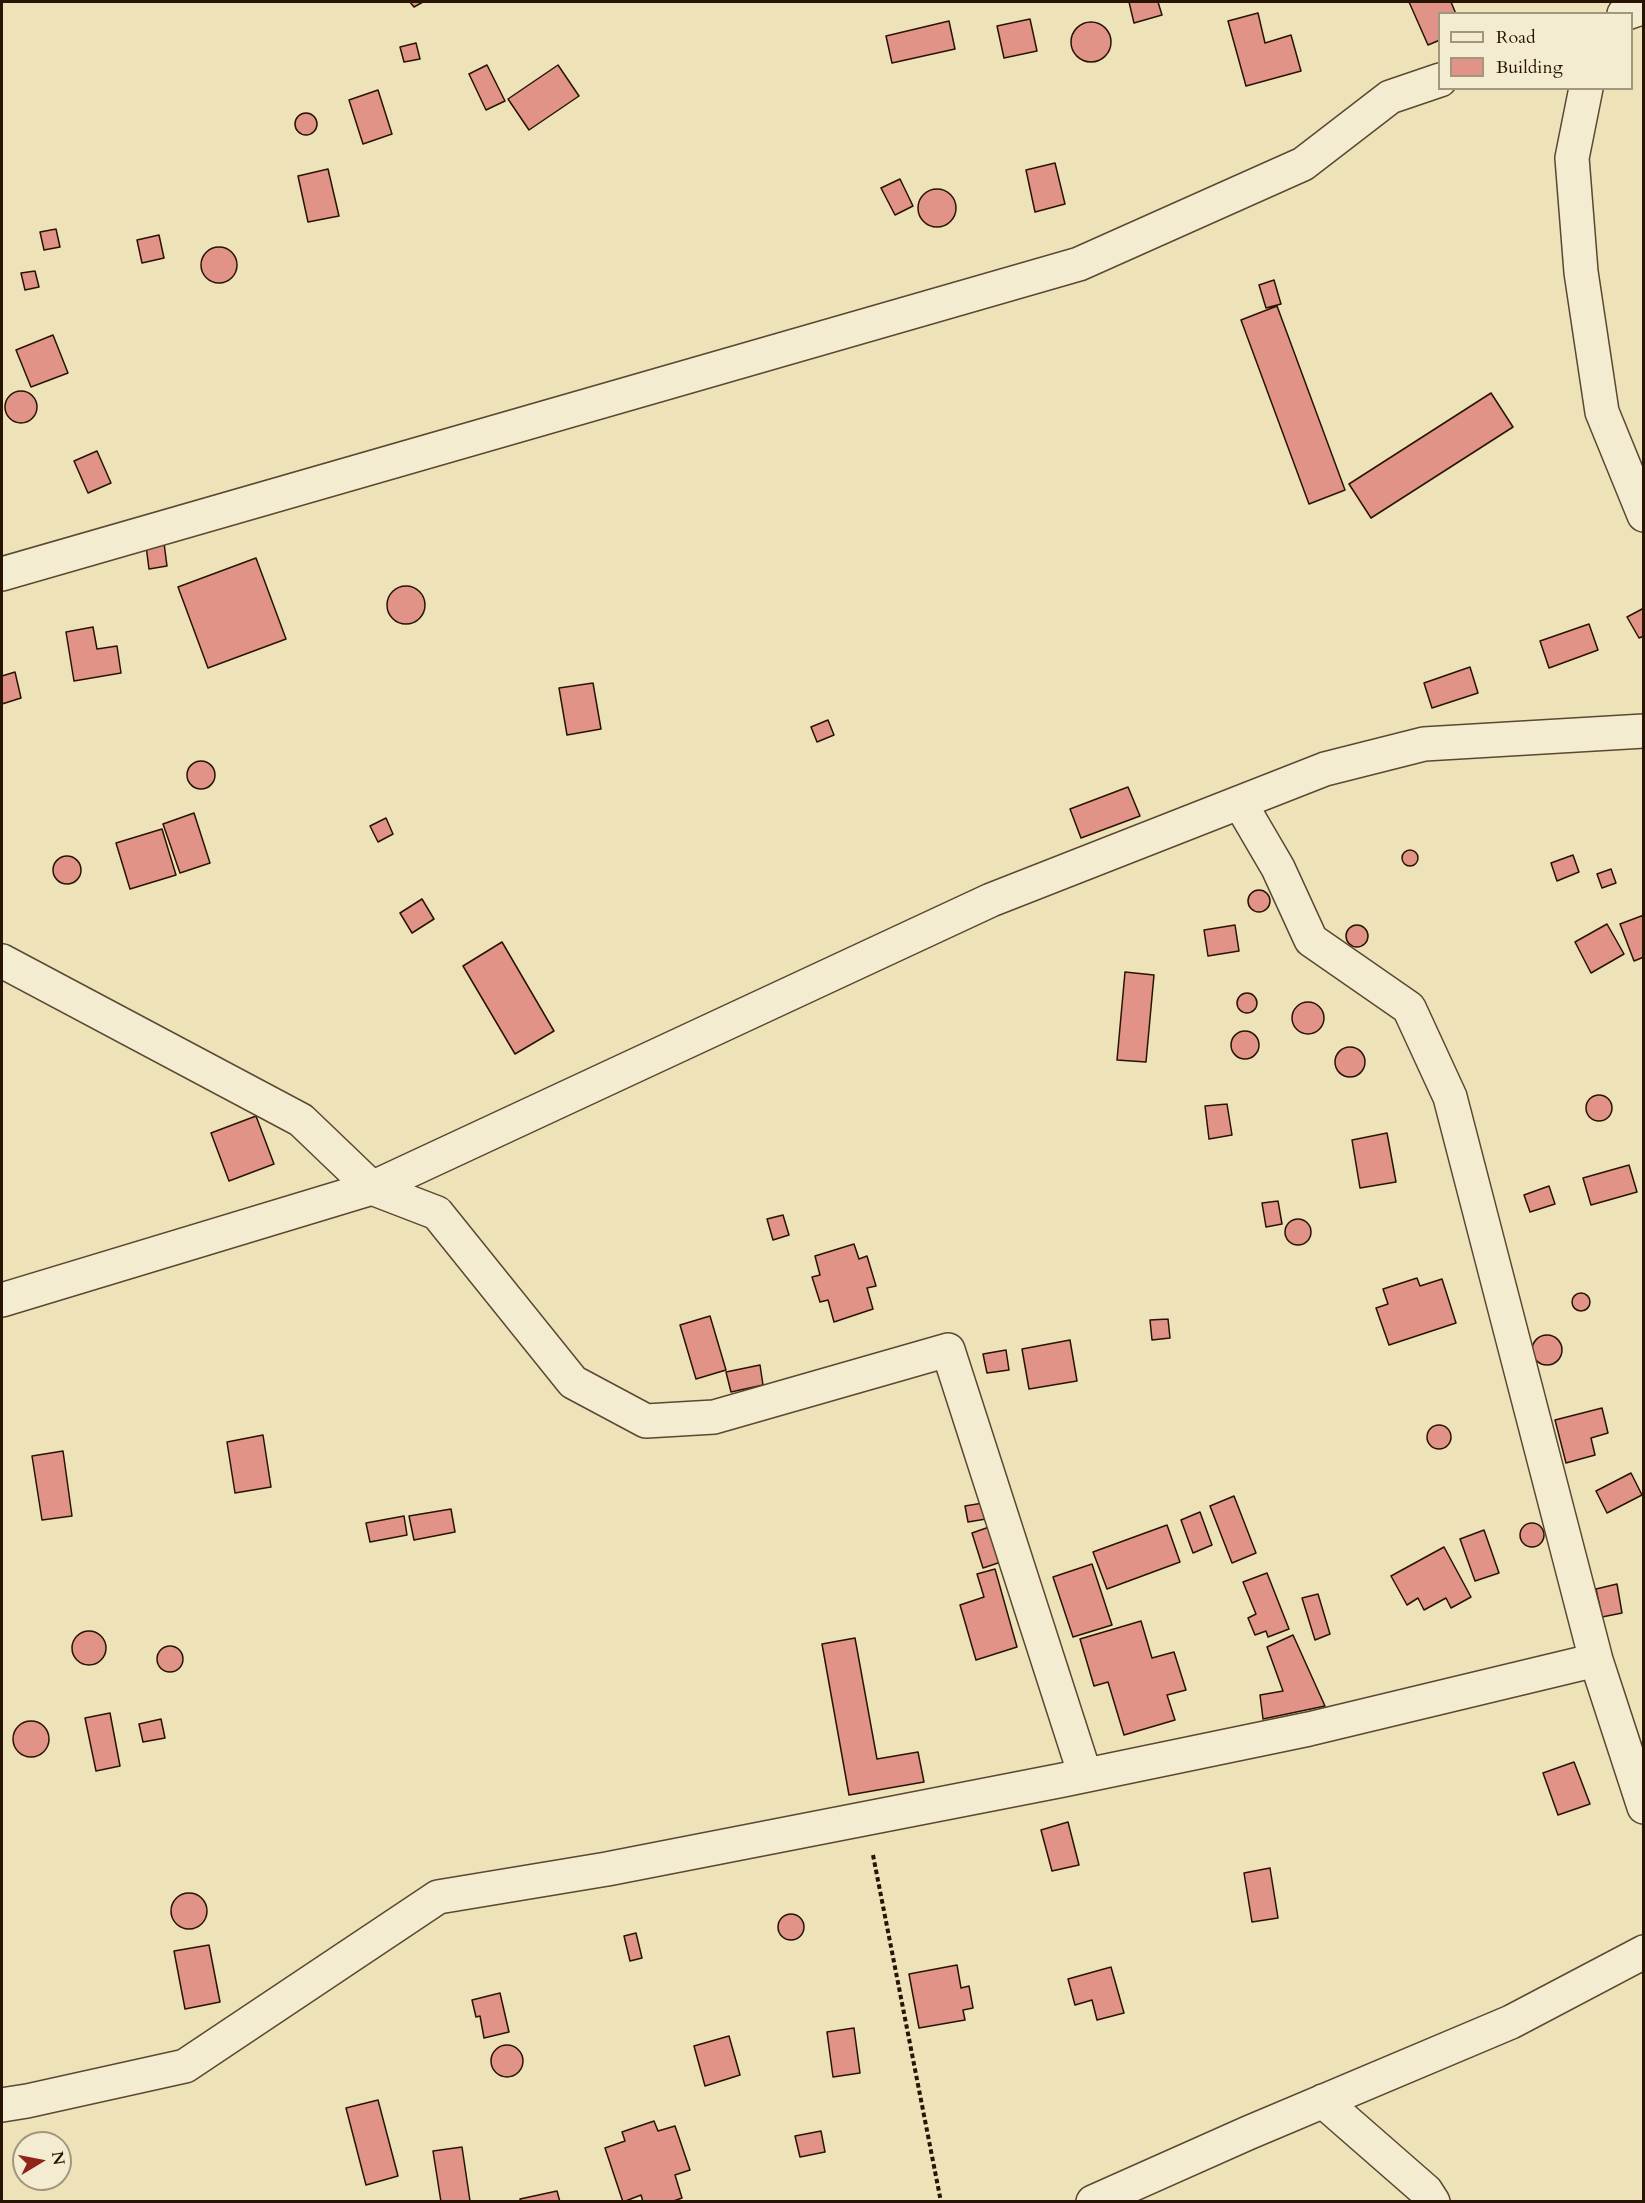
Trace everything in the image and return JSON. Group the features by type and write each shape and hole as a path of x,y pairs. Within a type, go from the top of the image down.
{"street":[{"path":"1633,21 1644,8"},
{"path":"2,574 1079,264 1303,164 1390,97 1438,81"},
{"path":"1586,90 1572,158 1581,272 1602,412 1644,515"},
{"path":"2,1300 372,1188 991,900 1325,769 1424,744 1644,731"},
{"path":"1240,802 1278,868 1311,940 1409,1008 1450,1097 1596,1660 1644,1807"},
{"path":"2,961 302,1120 372,1188 436,1213 573,1382 646,1421 714,1417 948,1350 1085,1775"},
{"path":"2,2105 185,2066 438,1897 607,1869 1085,1775 1309,1729 1596,1660"},
{"path":"1093,2202 1511,2022 1644,1952"},
{"path":"1323,2101 1426,2191 1433,2202"}],"path":[{"path":"866,1818 941,2202"}],"building":[{"path":"410,2 423,2 414,7"},
{"path":"1129,2 1158,2 1162,15 1134,23"},
{"path":"1409,2 1451,2 1455,12 1438,12 1438,41 1428,45"},
{"path":"1258,13 1265,43 1291,35 1301,71 1246,86 1228,21"},
{"path":"1030,19 1037,51 1004,58 997,26"},
{"path":"949,21 955,49 892,63 886,36"},
{"path":"1091,22 1105,28 1111,42 1105,56 1091,62 1077,56 1071,42 1077,28"},
{"path":"416,43 420,59 404,62 400,47"},
{"path":"487,65 505,101 486,110 469,74"},
{"path":"558,65 579,96 529,130 508,99"},
{"path":"378,90 392,134 363,144 349,100"},
{"path":"306,113 314,116 317,124 314,132 306,135 298,132 295,124 298,116"},
{"path":"1055,163 1065,204 1035,212 1026,170"},
{"path":"328,169 339,216 308,222 298,176"},
{"path":"900,179 913,206 895,215 881,188"},
{"path":"937,189 951,194 956,208 951,222 937,227 923,222 918,208 923,194"},
{"path":"56,229 60,247 44,250 40,232"},
{"path":"159,235 164,258 142,263 137,240"},
{"path":"219,247 232,252 237,265 232,278 219,283 206,278 201,265 206,252"},
{"path":"35,271 39,287 25,290 21,273"},
{"path":"1274,280 1281,304 1266,308 1259,285"},
{"path":"1277,306 1345,490 1309,504 1241,320"},
{"path":"53,335 68,373 31,387 16,350"},
{"path":"21,391 33,395 37,407 33,419 21,423 9,419 5,407 9,395"},
{"path":"1491,393 1513,427 1371,518 1349,484"},
{"path":"97,451 111,483 88,493 74,461"},
{"path":"164,543 167,566 149,569 146,546"},
{"path":"256,558 286,639 208,668 178,587"},
{"path":"406,586 419,592 425,605 419,618 406,624 393,618 387,605 393,592"},
{"path":"1644,608 1644,636 1639,638 1627,617"},
{"path":"1589,624 1598,650 1549,668 1540,641"},
{"path":"93,627 97,649 117,646 121,673 74,681 66,632"},
{"path":"1470,667 1478,693 1432,708 1424,683"},
{"path":"15,672 21,698 2,704 2,676"},
{"path":"593,683 601,729 567,735 559,688"},
{"path":"828,720 834,735 817,742 811,727"},
{"path":"201,761 211,765 215,775 211,785 201,789 191,785 187,775 191,765"},
{"path":"1128,787 1140,816 1081,838 1070,809"},
{"path":"194,813 210,863 180,873 163,824"},
{"path":"386,818 393,834 378,842 370,826"},
{"path":"162,829 176,875 130,889 116,843"},
{"path":"1407,850 1413,850 1418,858 1416,864 1407,866 1402,861 1402,855"},
{"path":"1573,855 1579,872 1557,881 1551,863"},
{"path":"67,856 77,860 81,870 77,880 67,884 57,880 53,870 57,860"},
{"path":"1611,869 1616,883 1602,888 1597,874"},
{"path":"1259,890 1267,893 1270,901 1267,909 1259,912 1251,909 1248,901 1251,893"},
{"path":"422,899 434,919 412,933 400,913"},
{"path":"1644,915 1644,957 1634,961 1620,924"},
{"path":"1607,924 1624,954 1591,973 1575,942"},
{"path":"1235,925 1239,951 1208,956 1204,930"},
{"path":"1353,925 1361,925 1368,932 1368,940 1361,947 1353,947 1346,940 1346,932"},
{"path":"502,942 554,1031 515,1054 463,966"},
{"path":"1125,972 1154,975 1146,1062 1117,1060"},
{"path":"1243,993 1251,993 1257,999 1257,1007 1251,1013 1243,1013 1237,1007 1237,999"},
{"path":"1308,1002 1320,1006 1324,1018 1320,1030 1308,1034 1296,1030 1292,1018 1296,1006"},
{"path":"1245,1031 1255,1035 1259,1045 1255,1055 1245,1059 1235,1055 1231,1045 1235,1035"},
{"path":"1350,1047 1361,1051 1365,1062 1361,1073 1350,1077 1339,1073 1335,1062 1339,1051"},
{"path":"1599,1095 1608,1099 1612,1108 1608,1117 1599,1121 1590,1117 1586,1108 1590,1099"},
{"path":"1227,1104 1232,1135 1209,1139 1205,1106"},
{"path":"256,1116 274,1164 229,1181 211,1133"},
{"path":"1387,1133 1396,1182 1360,1188 1352,1140"},
{"path":"1629,1165 1637,1192 1591,1205 1583,1178"},
{"path":"1549,1186 1555,1204 1530,1212 1524,1195"},
{"path":"1278,1201 1282,1224 1266,1227 1262,1203"},
{"path":"783,1215 789,1235 773,1240 767,1219"},
{"path":"1298,1219 1307,1223 1311,1232 1307,1241 1298,1245 1289,1241 1285,1232 1289,1223"},
{"path":"854,1244 859,1259 867,1256 876,1286 867,1288 873,1309 834,1322 828,1300 820,1302 812,1277 820,1275 815,1256"},
{"path":"1417,1278 1420,1286 1442,1279 1456,1323 1389,1345 1376,1308 1388,1304 1383,1289"},
{"path":"1577,1293 1585,1293 1590,1298 1588,1309 1577,1311 1572,1306 1572,1298"},
{"path":"710,1316 726,1370 696,1379 680,1325"},
{"path":"1168,1319 1170,1338 1152,1340 1150,1320"},
{"path":"1547,1335 1558,1339 1562,1350 1558,1361 1547,1365 1536,1361 1532,1350 1536,1339"},
{"path":"1070,1340 1077,1381 1029,1389 1022,1349"},
{"path":"1006,1350 1009,1370 987,1373 983,1354"},
{"path":"760,1365 763,1385 731,1392 726,1372"},
{"path":"1602,1408 1608,1433 1591,1438 1595,1455 1566,1463 1555,1420"},
{"path":"1439,1425 1444,1426 1450,1432 1450,1442 1444,1448 1439,1449 1434,1448 1428,1442 1427,1437 1428,1432 1434,1426"},
{"path":"263,1435 271,1487 235,1493 227,1442"},
{"path":"63,1451 72,1516 42,1520 32,1456"},
{"path":"1631,1473 1642,1495 1607,1513 1596,1491"},
{"path":"1234,1496 1256,1553 1232,1563 1210,1506"},
{"path":"983,1503 986,1519 968,1522 965,1506"},
{"path":"451,1509 455,1532 414,1540 409,1516"},
{"path":"1200,1512 1212,1545 1193,1553 1181,1520"},
{"path":"404,1516 407,1535 370,1542 366,1523"},
{"path":"1532,1523 1537,1524 1543,1530 1543,1540 1537,1546 1532,1547 1527,1546 1521,1540 1520,1535 1521,1530 1527,1524"},
{"path":"1167,1525 1180,1562 1107,1589 1093,1552"},
{"path":"992,1526 1004,1561 983,1568 972,1533"},
{"path":"1484,1530 1499,1573 1475,1581 1460,1539"},
{"path":"1444,1547 1471,1597 1451,1608 1446,1598 1424,1610 1418,1598 1407,1605 1391,1576"},
{"path":"1092,1564 1112,1625 1073,1637 1053,1577"},
{"path":"995,1569 1017,1647 976,1660 960,1605 984,1597 977,1574"},
{"path":"1267,1573 1289,1629 1268,1637 1266,1631 1255,1635 1248,1618 1256,1614 1243,1582"},
{"path":"1617,1584 1622,1613 1602,1617 1596,1589"},
{"path":"1318,1594 1330,1634 1315,1640 1302,1598"},
{"path":"1141,1621 1152,1658 1174,1652 1186,1690 1167,1695 1175,1720 1124,1735 1108,1682 1094,1686 1080,1639"},
{"path":"89,1631 101,1636 106,1648 101,1660 89,1665 77,1660 72,1648 77,1636"},
{"path":"1293,1635 1325,1706 1263,1719 1260,1695 1283,1691 1267,1647"},
{"path":"855,1638 877,1759 918,1752 924,1782 849,1795 822,1644"},
{"path":"170,1646 179,1650 183,1659 179,1668 170,1672 161,1668 157,1659 161,1650"},
{"path":"110,1713 120,1766 96,1771 85,1718"},
{"path":"161,1719 165,1738 143,1742 139,1724"},
{"path":"31,1721 43,1727 49,1739 43,1751 31,1757 19,1751 13,1739 19,1727"},
{"path":"1574,1762 1590,1804 1558,1815 1543,1773"},
{"path":"1068,1822 1079,1865 1052,1871 1041,1830"},
{"path":"1270,1868 1278,1918 1252,1922 1244,1873"},
{"path":"189,1893 202,1898 207,1911 202,1924 189,1929 176,1924 171,1911 176,1898"},
{"path":"791,1914 801,1917 804,1927 801,1937 791,1940 781,1937 778,1927 781,1917"},
{"path":"636,1933 642,1958 630,1961 624,1936"},
{"path":"209,1945 220,2002 185,2009 174,1951"},
{"path":"957,1965 961,1988 969,1986 973,2008 963,2010 965,2020 919,2028 909,1974"},
{"path":"1111,1967 1124,2013 1097,2020 1092,2000 1075,2005 1068,1979"},
{"path":"500,1993 509,2032 484,2038 480,2016 476,2017 472,2000"},
{"path":"854,2028 860,2073 833,2077 827,2032"},
{"path":"729,2036 740,2075 705,2086 694,2046"},
{"path":"507,2045 518,2050 523,2061 518,2072 507,2077 496,2072 491,2061 496,2050"},
{"path":"378,2100 398,2176 366,2185 346,2108"},
{"path":"654,2121 658,2131 675,2126 690,2170 675,2175 682,2198 671,2202 643,2202 641,2195 623,2202 605,2148 625,2141 622,2132"},
{"path":"821,2131 825,2152 800,2157 795,2136"},
{"path":"462,2147 470,2201 441,2202 433,2151"},
{"path":"557,2191 560,2202 521,2202 520,2199"}]}
